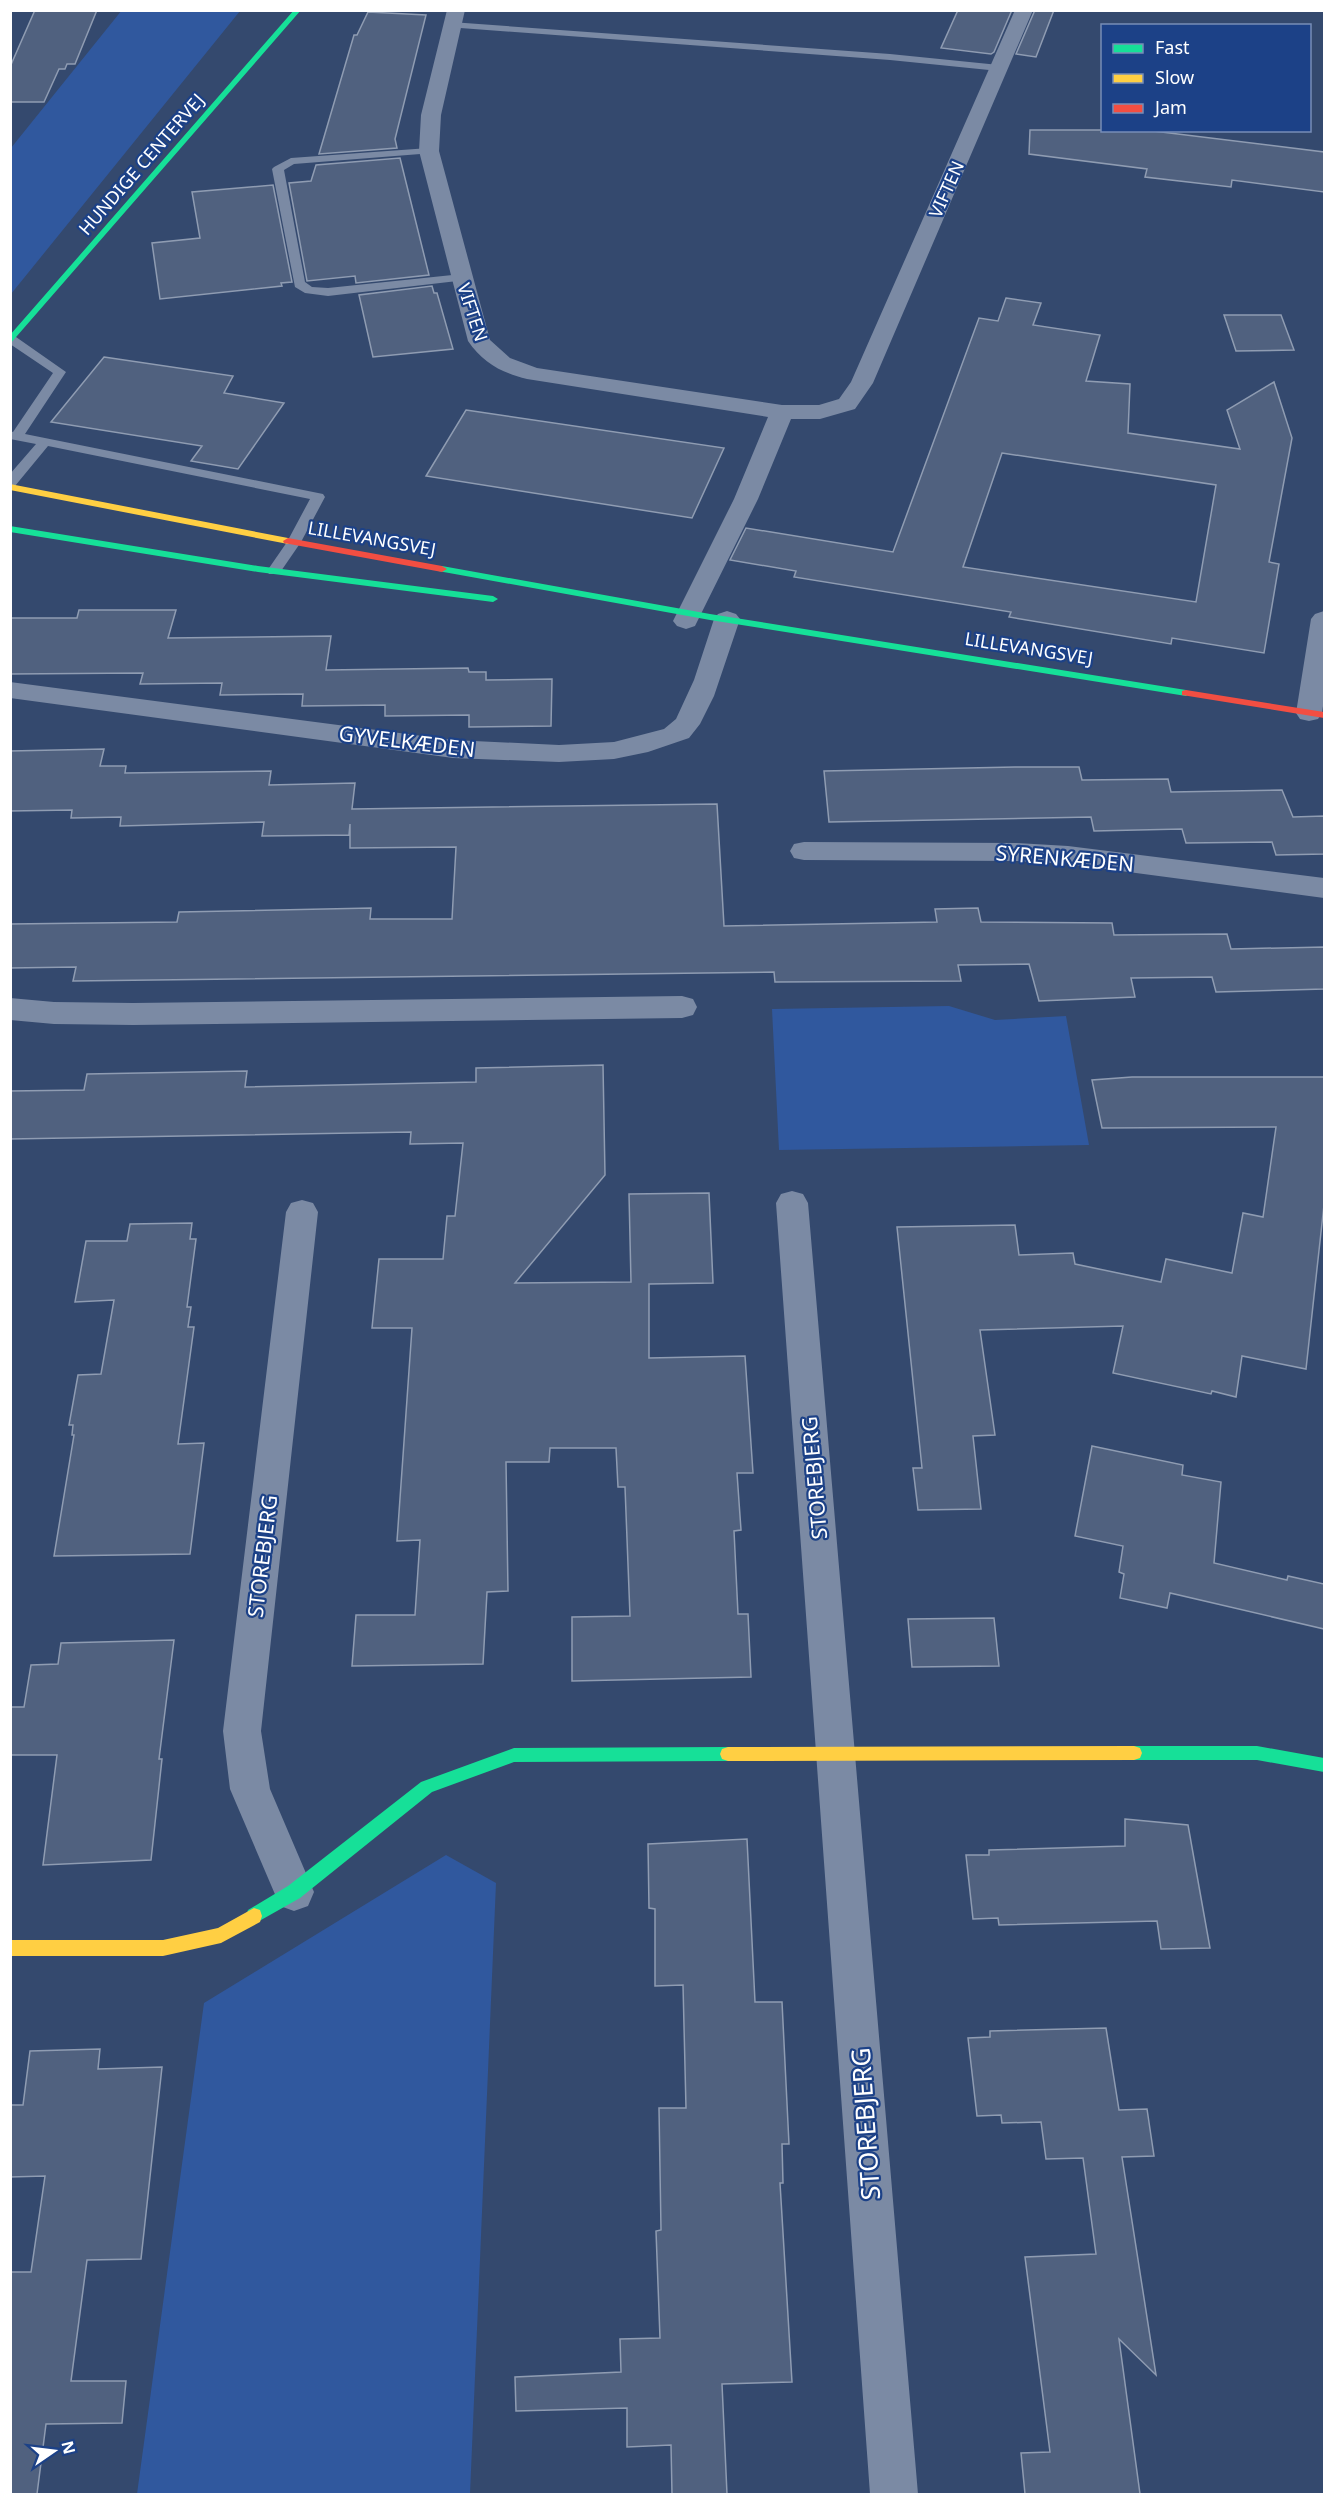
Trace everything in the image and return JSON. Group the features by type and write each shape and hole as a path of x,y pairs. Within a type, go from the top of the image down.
{"street":[{"name":"HUNDIGE CENTERVEJ","path":"11,341 298,10"},
{"name":"VIFTEN","path":"454,18 431,115 429,151 479,341 491,357 512,370 782,412 820,412 848,404 861,383 1024,10"},
{"path":"688,617 746,499 782,412"},
{"name":"LILLEVANGSVEJ","path":"10,487 688,617 727,619 1317,714"},
{"name":"LILLEVANGSVEJ","path":"10,529 274,571 506,601"},
{"name":"LILLEVANGSVEJ","path":"621,616 668,622 688,617"},
{"name":"GYVELKÆDEN","path":"10,690 453,749 526,753 593,752 646,745 679,733 697,705 727,619"},
{"path":"1317,714 1324,619"},
{"name":"SYRENKÆDEN","path":"804,851 1017,852 1068,855 1324,888"},
{"path":"10,1009 54,1013 133,1014 682,1007"},
{"name":"STOREBJERG","path":"792,1203 894,2494"},
{"name":"STOREBJERG","path":"294,1892 250,1789 242,1731 302,1212"},
{"path":"10,1948 163,1948 221,1935 294,1892 427,1787 514,1755 1257,1753 1324,1765"}],"lane":[{"path":"454,18 999,68"},
{"path":"429,151 291,161 278,169 299,284 309,290 328,292 462,278"},
{"path":"11,341 60,372 14,435 318,498 294,542 274,571"},
{"path":"10,483 45,442"}],"shaded area":[{"path":"122,10 240,11 11,294 11,148"},
{"path":"949,1006 995,1020 1066,1016 1089,1145 779,1150 772,1009"},
{"path":"446,1855 496,1883 470,2494 137,2494 204,2003"}],"building":[{"path":"35,10 97,10 75,64 67,64 65,69 59,69 44,102 10,102 10,67"},
{"path":"958,10 1012,10 994,52 991,54 941,48"},
{"path":"1035,10 1054,10 1036,57 1016,54"},
{"path":"368,12 426,15 395,139 397,148 319,154 354,35 357,35"},
{"path":"1030,130 1161,132 1324,152 1324,192 1232,180 1231,187 1145,177 1147,169 1029,154"},
{"path":"400,158 429,275 356,283 355,276 307,281 289,183 311,181 316,165"},
{"path":"273,185 292,282 281,283 282,286 160,299 152,243 200,238 192,192"},
{"path":"432,286 434,293 437,293 453,349 373,357 359,295"},
{"path":"1006,298 1041,303 1033,325 1100,335 1086,381 1130,384 1128,433 1240,449 1227,410 1274,382 1292,438 1269,562 1279,564 1264,653 1172,638 1171,644 1009,617 1011,612 794,577 796,571 730,560 746,528 893,552 979,318 998,321","holes":["1002,453 1216,485 1196,602 963,567"]},
{"path":"1224,315 1281,315 1294,350 1236,351"},
{"path":"104,357 233,376 224,393 284,403 238,469 191,461 202,446 51,422"},
{"path":"466,410 724,448 692,518 426,476"},
{"path":"79,610 176,610 168,638 331,636 326,670 468,668 469,672 486,672 486,680 552,679 551,726 469,727 469,715 385,716 385,705 302,706 303,694 220,695 222,683 140,684 143,673 10,674 10,618 77,618"},
{"path":"104,749 100,766 126,766 125,773 271,771 269,785 355,783 352,809 717,804 724,926 937,922 935,909 978,908 981,922 1112,923 1114,935 1227,934 1231,949 1324,947 1324,989 1216,992 1212,977 1131,978 1135,997 1039,1001 1029,964 958,965 961,981 775,982 774,972 73,981 76,967 10,968 10,924 177,922 179,912 371,908 370,919 452,919 456,847 350,848 350,824 349,835 262,836 264,822 120,826 121,817 71,818 72,810 10,811 10,751"},
{"path":"1079,767 1082,780 1168,779 1171,792 1282,790 1293,817 1324,816 1324,854 1276,855 1272,842 1186,843 1182,829 1094,831 1091,817 829,822 824,771"},
{"path":"603,1065 605,1175 515,1283 631,1282 629,1194 709,1193 713,1283 649,1284 649,1358 745,1356 753,1473 737,1473 741,1530 734,1531 738,1614 748,1614 751,1677 572,1681 572,1617 630,1616 625,1487 618,1487 616,1448 550,1448 549,1462 506,1462 508,1591 487,1592 483,1664 352,1666 356,1615 415,1615 420,1540 397,1541 412,1328 372,1328 379,1259 443,1259 447,1216 455,1216 463,1143 410,1144 411,1132 10,1139 10,1091 84,1090 87,1074 247,1071 245,1087 476,1082 476,1068"},
{"path":"1132,1077 1324,1077 1324,1205 1306,1369 1242,1356 1236,1397 1212,1391 1211,1394 1113,1373 1123,1326 980,1330 995,1435 973,1436 981,1509 918,1510 913,1468 922,1468 897,1227 1015,1225 1019,1255 1073,1253 1075,1264 1161,1282 1166,1259 1232,1273 1243,1213 1263,1217 1276,1127 1102,1128 1092,1080"},
{"path":"192,1223 190,1239 196,1239 187,1307 191,1307 188,1327 194,1327 178,1444 204,1443 190,1554 54,1556 74,1435 72,1435 73,1425 69,1425 78,1375 101,1374 114,1300 75,1302 86,1241 127,1241 130,1224"},
{"path":"1092,1446 1183,1465 1182,1475 1221,1482 1214,1563 1287,1580 1288,1576 1324,1584 1324,1629 1170,1593 1167,1608 1120,1598 1124,1574 1119,1572 1123,1546 1075,1536"},
{"path":"994,1618 999,1666 912,1667 908,1619"},
{"path":"174,1640 159,1759 162,1759 151,1860 43,1865 57,1755 10,1755 10,1707 24,1707 31,1665 58,1664 61,1643"},
{"path":"1125,1819 1188,1825 1210,1948 1161,1949 1157,1921 999,1925 998,1918 973,1919 966,1855 989,1855 989,1850 1125,1846"},
{"path":"747,1839 755,2002 782,2002 789,2144 782,2144 783,2183 780,2183 792,2382 722,2384 727,2494 672,2494 671,2445 627,2447 627,2408 516,2411 515,2377 621,2372 620,2339 660,2338 656,2231 661,2230 659,2108 686,2108 683,1985 655,1986 655,1909 649,1908 648,1844"},
{"path":"1106,2028 1119,2110 1147,2109 1154,2156 1122,2157 1156,2375 1119,2339 1140,2494 1025,2494 1021,2453 1050,2452 1025,2257 1096,2254 1083,2158 1046,2159 1041,2122 1002,2123 1001,2115 977,2116 968,2038 990,2037 990,2031"},
{"path":"100,2049 98,2069 162,2067 141,2259 87,2260 71,2381 126,2381 122,2423 46,2424 37,2494 10,2494 10,2272 31,2272 45,2176 10,2177 10,2105 23,2105 30,2051"}],"traffic: fast":[{"path":"10,341 298,10"},
{"path":"10,529 258,569 493,599"},
{"path":"442,569 710,617 1186,693"},
{"path":"1134,1753 1257,1753 1324,1765"},
{"path":"254,1916 294,1892 427,1787 514,1755 728,1754"}],"traffic: slow":[{"path":"10,487 288,541"},
{"path":"728,1754 1134,1753"},
{"path":"10,1948 163,1948 221,1935 254,1916"}],"traffic: jam":[{"path":"288,541 442,569"},
{"path":"1186,693 1324,715"}]}
